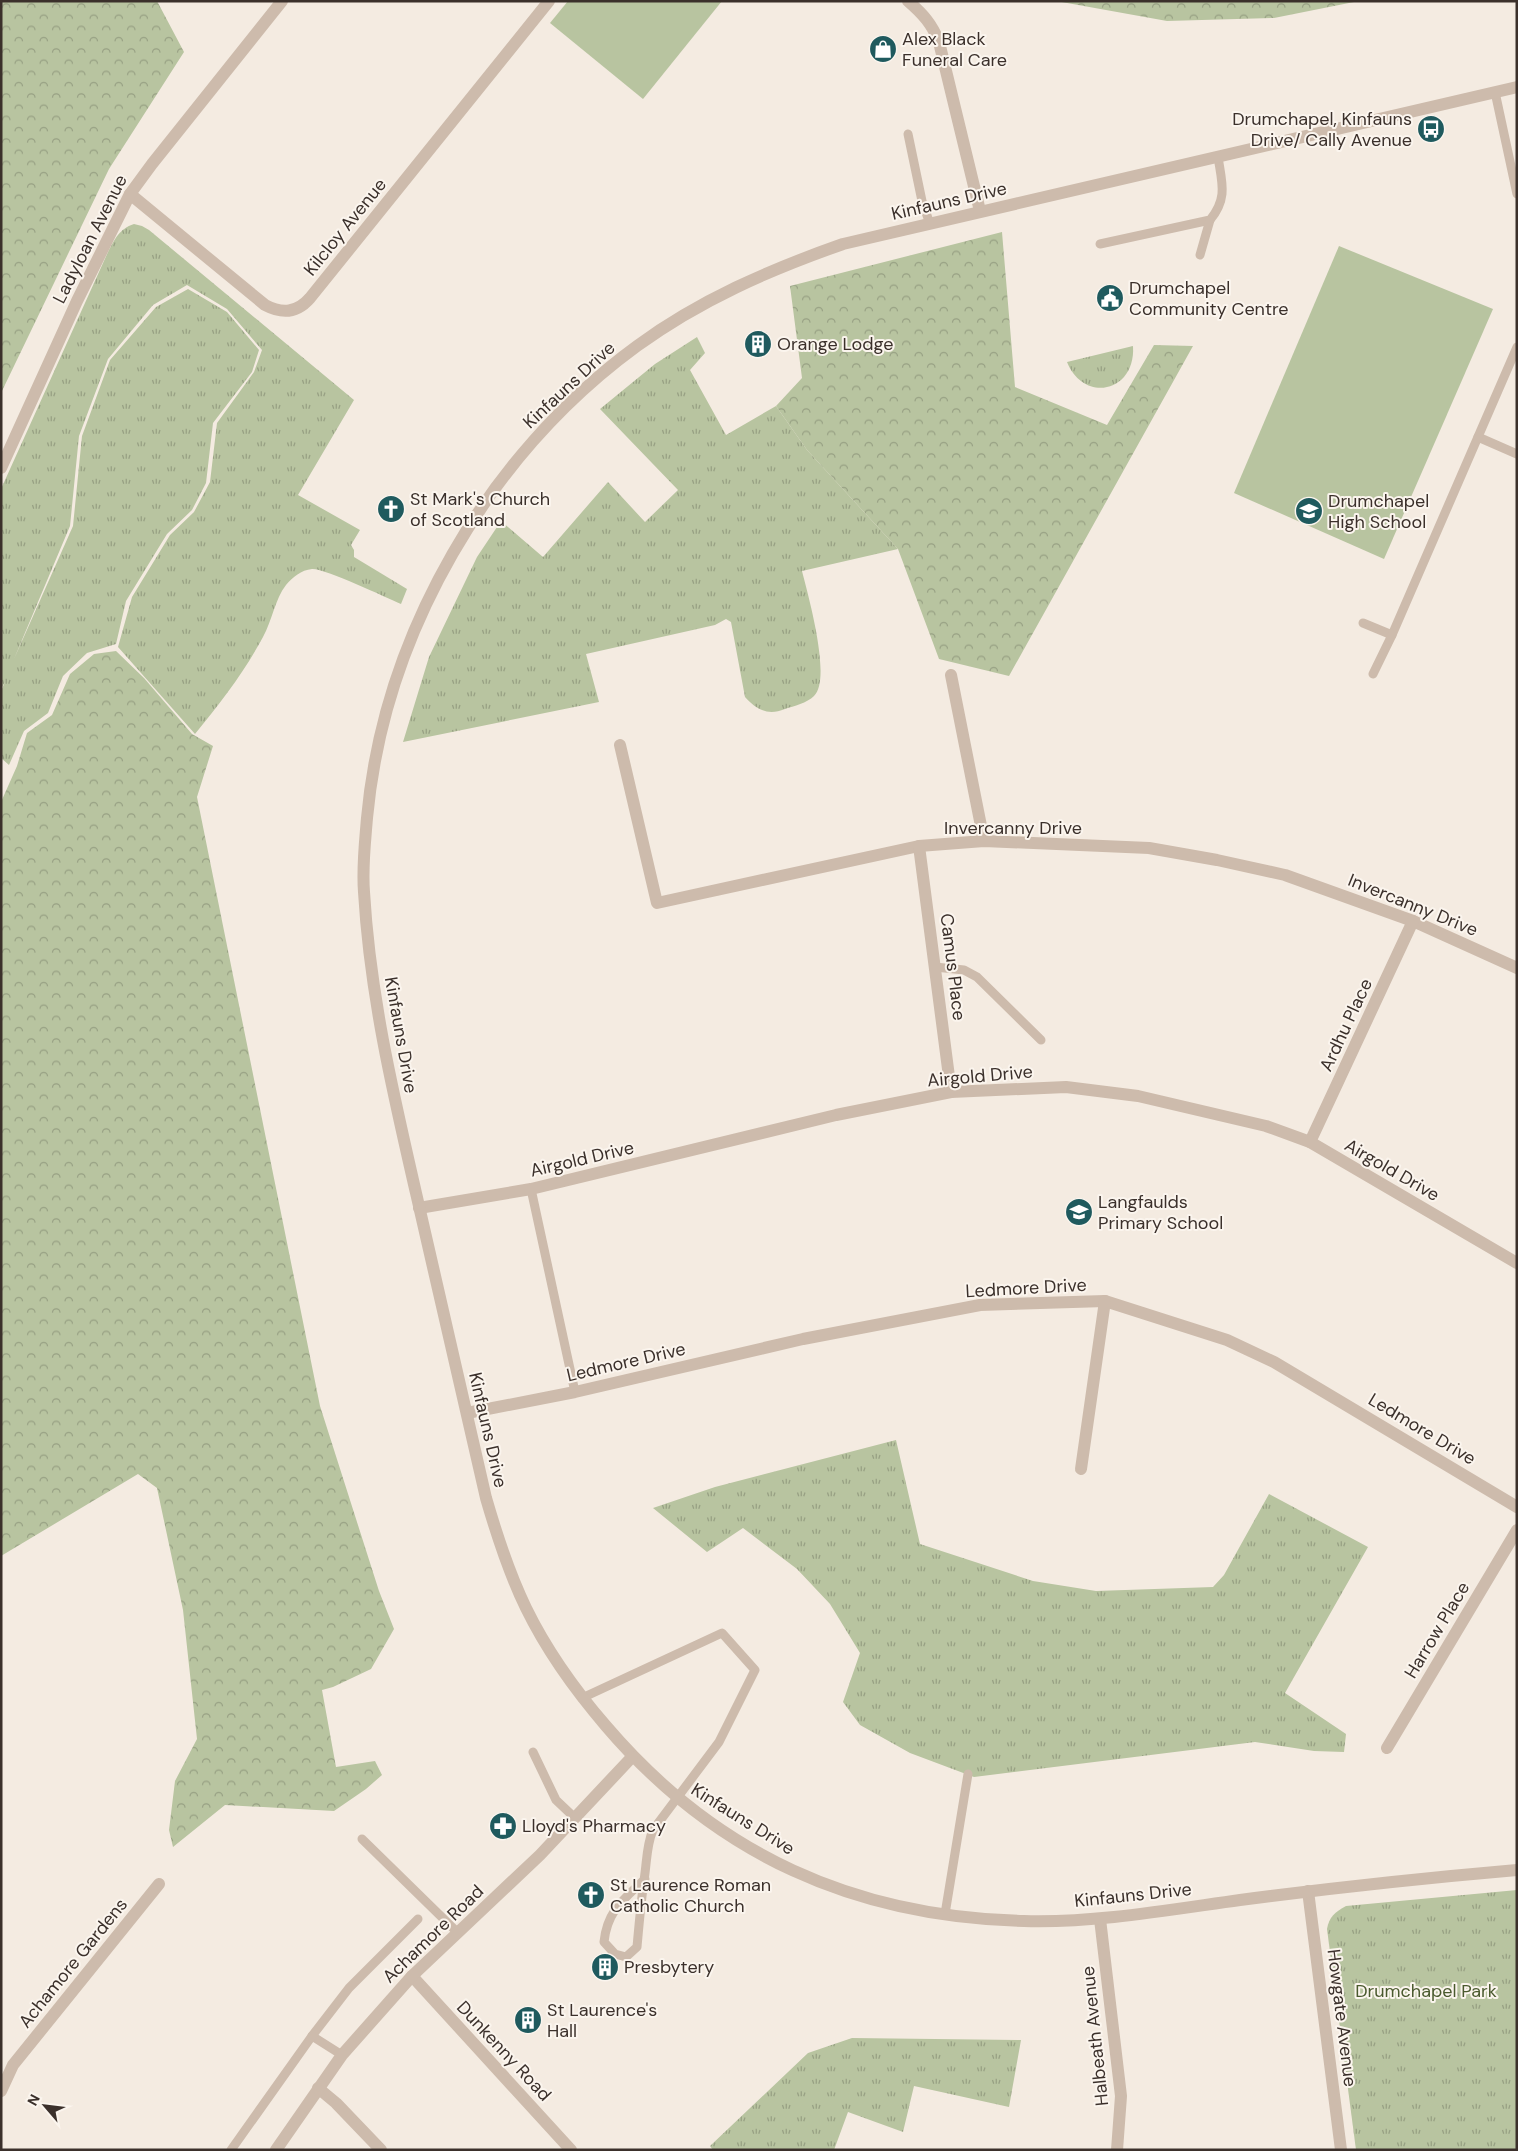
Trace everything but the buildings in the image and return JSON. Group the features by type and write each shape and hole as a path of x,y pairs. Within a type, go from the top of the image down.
{"street":[{"name":"Ladyloan Avenue","path":"1,468 77,301 130,194 282,1"},
{"name":"Kilcloy Avenue","path":"130,194 266,306 282,312 295,310 310,298 548,1"},
{"path":"908,1 923,14 933,27 939,42 980,211"},
{"name":"Kinfauns Drive","path":"1517,87 842,244 776,267 718,296 637,346 574,399 537,435 487,499 453,553 420,617 390,699 370,789 364,858 364,891 374,997 388,1073 486,1498 503,1555 526,1610 557,1663 582,1698 632,1757 676,1798 767,1858 792,1871 878,1902 912,1910 1027,1922 1100,1919 1400,1880 1517,1870"},
{"path":"951,675 984,841"},
{"name":"Invercanny Drive","path":"620,745 657,903 919,846 984,841 1149,848 1218,860 1285,875 1413,922 1517,968"},
{"name":"Camus Place","path":"919,846 951,1092"},
{"name":"Ardhu Place","path":"1310,1142 1413,922"},
{"name":"Airgold Drive","path":"419,1208 531,1189 836,1115 951,1092 1066,1087 1138,1096 1266,1126 1310,1142 1517,1263"},
{"path":"1081,1469 1105,1301"},
{"name":"Ledmore Drive","path":"467,1413 575,1392 803,1339 980,1304 1105,1301 1227,1340 1274,1362 1517,1507"},
{"name":"Harrow Place","path":"1387,1748 1517,1530"},
{"name":"Achamore Road","path":"276,2150 342,2055 412,1976 540,1855 632,1757"},
{"name":"Achamore Gardens","path":"1,2091 13,2065 159,1884"},
{"name":"Howgate Avenue","path":"1308,1891 1341,2150"},
{"name":"Halbeath Avenue","path":"1100,1919 1121,2096 1117,2150"},
{"name":"Dunkenny Road","path":"412,1976 571,2150"},
{"path":"318,2088 336,2103 381,2150"}],"lane":[{"path":"1495,92 1517,194"},
{"path":"908,134 922,201 930,224"},
{"path":"1200,255 1210,220 1219,209 1224,191 1218,157"},
{"path":"1100,244 1210,220"},
{"path":"1373,674 1392,636 1517,347"},
{"path":"1478,437 1517,454"},
{"path":"1363,623 1392,636"},
{"path":"935,967 964,970 977,977 1041,1040"},
{"path":"531,1189 575,1392"},
{"path":"582,1698 722,1633 756,1670 719,1742 676,1798 648,1842 645,1879 637,1947 626,1957 615,1954 604,1942 605,1926 614,1908 645,1879"},
{"path":"533,1752 556,1800 575,1818"},
{"path":"945,1914 968,1774"},
{"path":"362,1839 457,1932"},
{"path":"231,2150 312,2036 349,1988 418,1919"},
{"path":"312,2036 342,2055"}],"green space":[{"path":"1,1 157,1 184,52 109,169 1,393"},
{"path":"568,1 722,1 643,99 550,23"},
{"path":"1056,1 1359,1 1274,18 1167,21"},
{"path":"134,224 149,230 354,400 298,495 360,530 351,545 354,550 354,557 407,589 401,604 319,570 312,569 298,574 282,591 266,631 240,676 195,734 118,647 132,597 170,535 194,512 210,482 217,423 254,372 262,350 227,309 187,285 153,305 108,359 79,436 70,526 14,659 73,526 82,436 110,360 156,307 188,289 227,312 259,350 252,372 213,423 206,483 192,510 167,534 126,601 116,644 87,653 63,676 48,713 24,731 9,765 1,758 1,691 5,682 1,689 1,489 108,252 121,232"},
{"path":"1002,232 1015,387 1107,425 1154,345 1193,346 1009,676 939,659 898,549 807,450 776,406 802,378 790,286"},
{"path":"1339,246 1493,309 1384,559 1234,493"},
{"path":"697,337 705,353 690,370 726,435 776,406 807,450 898,549 802,571 820,655 821,673 819,687 814,696 808,701 773,712 758,708 749,702 745,697 731,622 726,619 715,625 586,654 599,702 403,742 429,657 477,557 501,521 543,557 608,482 645,522 678,490 600,409 655,364"},
{"path":"1133,346 1132,362 1126,374 1118,382 1108,387 1096,388 1085,384 1075,375 1067,362"},
{"path":"116,651 144,678 192,734 213,746 197,797 320,1406 379,1591 394,1629 371,1669 333,1687 322,1690 336,1767 375,1761 382,1775 366,1789 334,1811 225,1805 173,1847 169,1830 175,1781 197,1739 183,1610 157,1488 138,1474 1,1556 1,802 17,766 27,733 52,715 70,674 94,654"},
{"path":"896,1440 920,1544 1033,1581 1096,1591 1213,1587 1224,1575 1269,1494 1368,1547 1285,1693 1346,1734 1344,1752 1314,1751 1255,1742 974,1777 910,1753 860,1725 843,1702 860,1653 830,1604 797,1569 743,1528 707,1552 653,1508 715,1487"},
{"name":"Drumchapel Park","path":"1517,1890 1517,2150 1356,2150 1327,1929 1331,1918 1346,1906"},
{"path":"852,2038 1021,2040 1009,2107 914,2086 903,2132 848,2112 834,2150 713,2150 710,2146 808,2053"}],"place":[{"name":"Alex Black Funeral Care","path":"883,49"},
{"name":"Drumchapel, Kinfauns Drive/ Cally Avenue","path":"1431,129"},
{"name":"Drumchapel Community Centre","path":"1110,298"},
{"name":"Orange Lodge","path":"758,344"},
{"name":"St Mark's Church of Scotland","path":"391,509"},
{"name":"Drumchapel High School","path":"1309,511"},
{"name":"Langfaulds Primary School","path":"1079,1212"},
{"name":"Lloyd's Pharmacy","path":"503,1826"},
{"name":"St Laurence Roman Catholic Church","path":"591,1895"},
{"name":"Presbytery","path":"605,1967"},
{"name":"St Laurence's Hall","path":"528,2020"}]}
